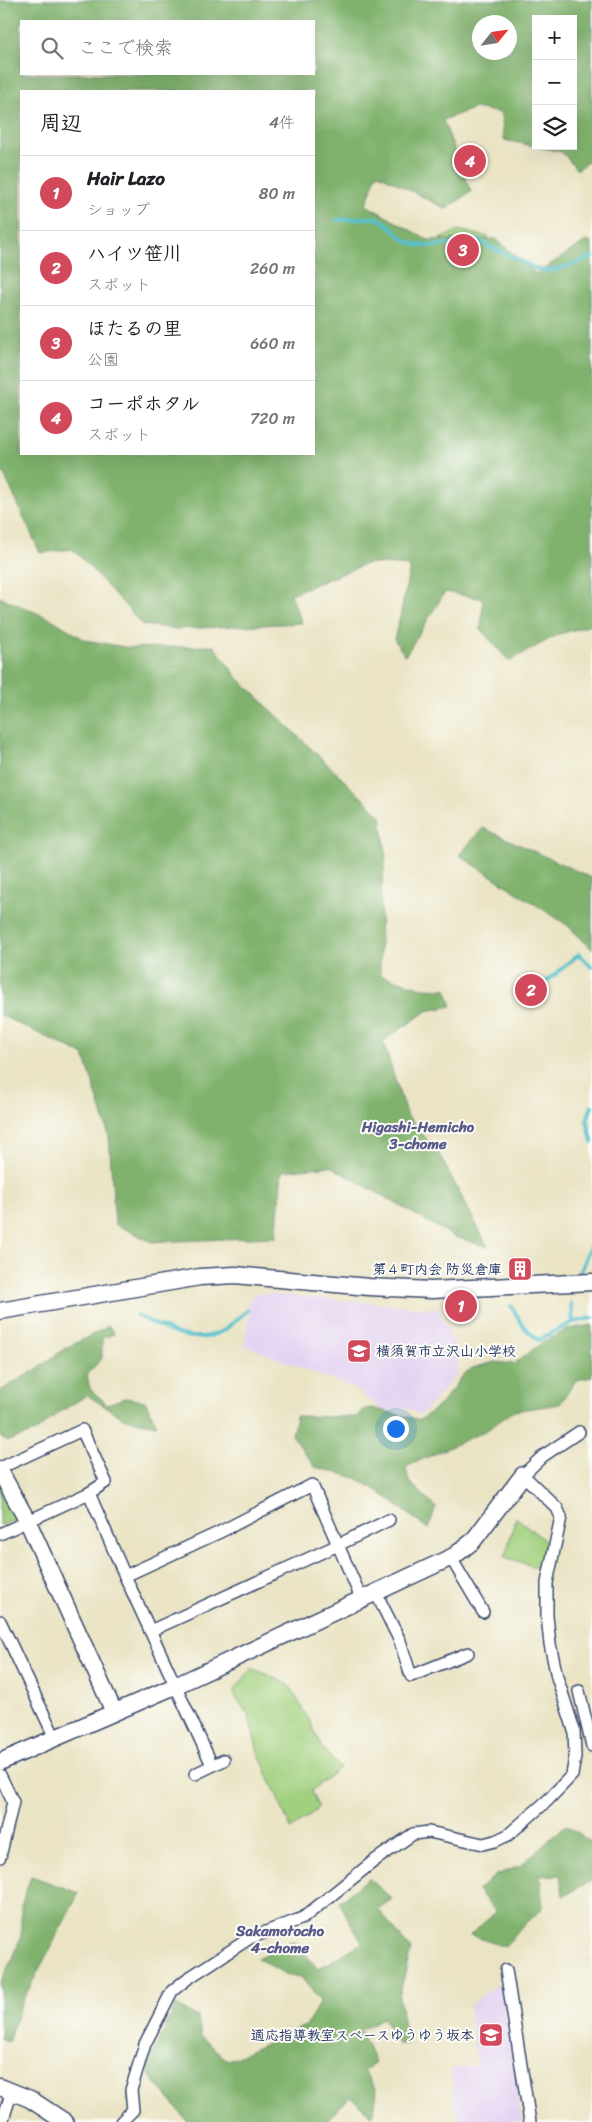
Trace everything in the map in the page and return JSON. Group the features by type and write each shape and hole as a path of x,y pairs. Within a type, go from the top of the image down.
{"street":[{"path":"0,1311 200,1277 235,1275 310,1280 368,1287 432,1290 592,1282"},
{"path":"0,1534 28,1522 89,1493 106,1482 82,1430 0,1469 28,1522 114,1712"},
{"path":"0,1762 175,1686 451,1558 472,1541 523,1475 543,1456 579,1432"},
{"path":"121,2122 133,2110 131,2090 145,2044 172,1991 187,1979 250,1938 302,1918 374,1861 413,1834 429,1832 483,1844 501,1838 548,1800 572,1775 575,1757 574,1730 557,1677 550,1644 547,1616 546,1583 561,1517 557,1508 523,1475"},
{"path":"125,1576 220,1532 312,1485 338,1545 369,1596 400,1641 411,1676 468,1654"},
{"path":"89,1493 212,1765"},
{"path":"150,1631 389,1520"},
{"path":"451,1558 483,1612"},
{"path":"0,1620 55,1738"},
{"path":"579,1691 592,1746"},
{"path":"194,1774 224,1760"},
{"path":"0,1775 13,1802 0,1857"},
{"path":"506,1970 530,2122"},
{"path":"2,2122 6,2089 36,2103 65,2122"}],"shaded area":[{"name":"横須賀市立沢山小学校","path":"257,1293 439,1309 460,1358 454,1378 421,1415 406,1408 384,1411 355,1389 244,1345 250,1310 245,1306"},
{"name":"適応指導教室スペースゆうゆう坂本","path":"496,1985 503,1988 522,2122 457,2122 451,2069 477,2065 469,2006"}],"green space":[{"path":"0,0 592,0 592,158 577,170 562,152 552,150 577,150 577,15 532,15 532,146 504,140 501,113 475,108 443,120 471,192 446,209 377,173 366,205 428,240 496,239 536,274 586,241 592,243 592,625 559,634 509,661 481,630 483,599 445,592 405,656 394,639 410,566 368,563 291,594 302,623 176,629 143,625 73,549 40,553 4,474 0,472"},
{"path":"459,230 489,237 467,259 436,241"},
{"path":"0,597 53,620 85,640 130,648 214,646 238,678 381,816 386,856 381,891 380,975 422,988 446,989 452,1006 427,1011 383,1041 406,1114 439,1154 488,1247 455,1237 330,1166 282,1171 276,1237 152,1242 115,1224 109,1136 84,1055 0,1015"},
{"path":"483,828 592,878 592,949 567,925 459,855"},
{"path":"592,1325 592,1377 576,1380 560,1404 514,1411 487,1430 406,1467 409,1482 436,1507 428,1529 378,1491 356,1478 315,1467 292,1435 296,1416 357,1417 362,1410 371,1408 420,1420 440,1405 464,1374 472,1368 495,1362 514,1364 543,1342 568,1329"},
{"path":"109,1326 114,1334 102,1338 102,1359 87,1374 90,1389 107,1404 125,1398 145,1401 157,1425 125,1419 87,1395 60,1412 35,1432 8,1441 0,1436 0,1391 37,1369 64,1349"},
{"path":"0,1480 21,1519 0,1525"},
{"path":"516,1517 550,1545 544,1570 505,1557"},
{"path":"252,1668 288,1684 310,1721 322,1748 340,1768 311,1791 319,1808 291,1829 258,1752 249,1717 233,1692"},
{"path":"566,1825 592,1843 592,1880 563,1896 560,1875 540,1876 543,1908 518,1931 505,1947 470,1935 496,1912 478,1890 496,1875 520,1866"},
{"path":"31,1876 79,1893 22,2002 8,2042 0,2038 0,1983 12,1961 21,1935 21,1906"},
{"path":"369,1878 392,1899 378,1909 411,1950 399,1996 407,2044 398,2044 383,2018 360,2030 375,2062 364,2071 377,2091 373,2116 350,2097 325,2122 188,2122 145,2070 176,2005 198,2017 201,2036 228,2061 307,2025 320,2001 301,1977 285,1974 257,1958 294,1940 318,1969 362,1943 339,1902"}],"waterway":[{"path":"337,220 375,218 387,223 405,240 417,245 440,245 478,240 542,271 570,266 592,257"},
{"path":"546,982 579,954 592,967"},
{"path":"592,1106 587,1120 592,1142"},
{"path":"580,1272 590,1246"},
{"path":"571,1303 573,1322"},
{"path":"511,1306 524,1327 538,1340 573,1322 592,1318"},
{"path":"137,1315 179,1335 202,1337 224,1330 248,1310"}],"place":[{"name":"コーポホタル","path":"470,161"},
{"name":"ほたるの里","path":"463,250"},
{"name":"ハイツ笹川","path":"531,990"},
{"name":"第４町内会 防災倉庫","path":"520,1269"},
{"name":"Hair Lazo","path":"461,1306"},
{"name":"横須賀市立沢山小学校","path":"359,1351"},
{"name":"適応指導教室スペースゆうゆう坂本","path":"491,2035"}],"district":[{"name":"Higashi-Hemicho 3-chome","path":"418,1136"},
{"name":"Sakamotocho 4-chome","path":"280,1940"}]}
